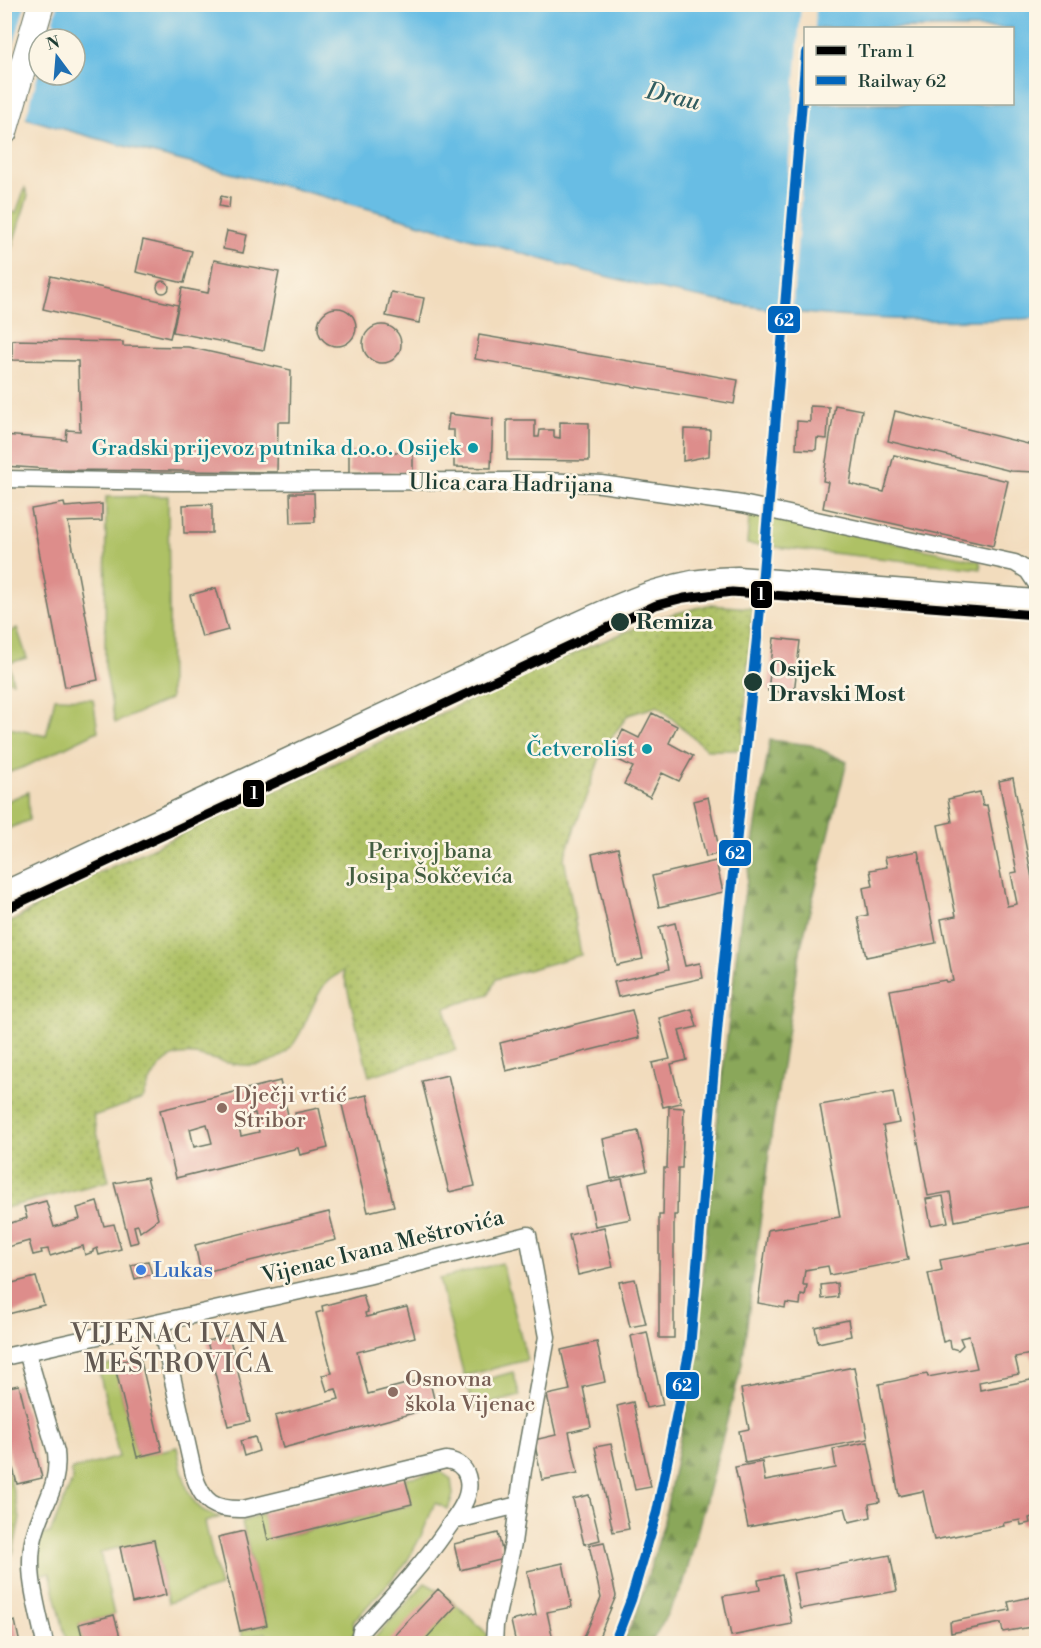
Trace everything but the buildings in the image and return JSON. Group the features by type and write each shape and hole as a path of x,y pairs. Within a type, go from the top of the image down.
{"main road":[{"path":"4,132 41,4"},
{"path":"4,893 568,628 666,586 701,579 737,578 1036,601"}],"street":[{"name":"Ulica cara Hadrijana","path":"4,479 173,482 546,481 601,484 742,504 1015,563 1028,571 1036,584"},
{"name":"Vijenac Ivana Meštrovića","path":"4,1357 367,1276 528,1235 548,1337 513,1543 495,1625 494,1644"},
{"path":"159,1322 194,1475 199,1492 207,1501 225,1508 243,1509 446,1460 461,1464 468,1476 467,1496 463,1506 424,1562 361,1631 358,1644"},
{"path":"27,1352 56,1452 58,1469 55,1483 34,1536 31,1555 31,1574 45,1644"},
{"path":"453,1521 518,1505"}],"green space":[{"path":"25,188 28,196 5,268 5,211 16,213"},
{"path":"168,496 170,699 115,723 105,666 106,497"},
{"path":"752,513 980,561 981,569 747,544 749,519"},
{"name":"Perivoj bana Josipa Šokčevića","path":"708,605 752,608 742,750 707,750 658,706 628,715 603,749 564,858 581,955 496,979 489,994 445,1008 456,1050 369,1076 343,971 325,984 296,1041 278,1058 266,1063 246,1065 195,1055 180,1055 167,1060 154,1074 143,1099 93,1116 109,1181 5,1208 5,926 71,886 534,670 662,617"},
{"path":"17,628 27,658 9,663 13,682 5,680 5,636"},
{"path":"55,698 93,699 98,731 27,766 7,773 5,770 5,727 46,736"},
{"path":"770,740 811,745 847,762 801,946 772,1129 742,1364 683,1586 651,1643 623,1643 637,1612 663,1526 692,1377 741,916"},
{"path":"28,792 29,820 5,830 5,802"},
{"path":"502,1263 527,1360 464,1376 439,1279"},
{"path":"114,1363 137,1457 177,1447 183,1474 193,1500 208,1513 220,1517 205,1522 220,1587 168,1603 154,1540 100,1552 114,1615 79,1624 84,1643 67,1643 50,1573 39,1575 38,1551 42,1535 50,1533 73,1479 71,1470 119,1457 98,1367"},
{"path":"513,1372 520,1396 473,1408 467,1385"},
{"path":"5,1458 20,1518 13,1554 5,1556"},
{"path":"441,1472 451,1479 453,1495 448,1509 435,1503 422,1534 405,1565 352,1623 357,1629 350,1643 268,1643 266,1633 243,1638 240,1631 267,1625 242,1522 262,1513 269,1540 411,1505 405,1478"},
{"path":"425,1583 451,1600 468,1615 490,1637 490,1643 369,1644"}],"water":[{"name":"Drau","path":"4,5 1036,5 1036,318 913,320 830,315 748,306 616,279 321,196 123,146 5,112"}],"pier":[{"path":"25,5 58,5 53,21 58,27 27,27 27,87 35,87 25,121 4,115 5,74"},
{"path":"801,5 816,5 815,27 804,27 804,105 808,105 792,314 777,313"}],"tram line":[{"name":"1","path":"4,910 656,605 684,598 732,592 1036,615"}],"rail line":[{"name":"62","path":"614,1644 631,1600 657,1512 690,1348 718,1020 760,609 804,77"}],"place":[{"name":"Gradski prijevoz putnika d.o.o. Osijek","path":"473,448"},
{"name":"Remiza","path":"620,622"},
{"name":"Osijek Dravski Most","path":"753,682"},
{"name":"Četverolist","path":"647,749"},
{"name":"Dječji vrtić Stribor","path":"222,1108"},
{"name":"Lukas","path":"141,1270"},
{"name":"Osnovna škola Vijenac","path":"393,1392"}],"district":[{"name":"VIJENAC IVANA MEŠTROVIĆA","path":"179,1349"}]}
